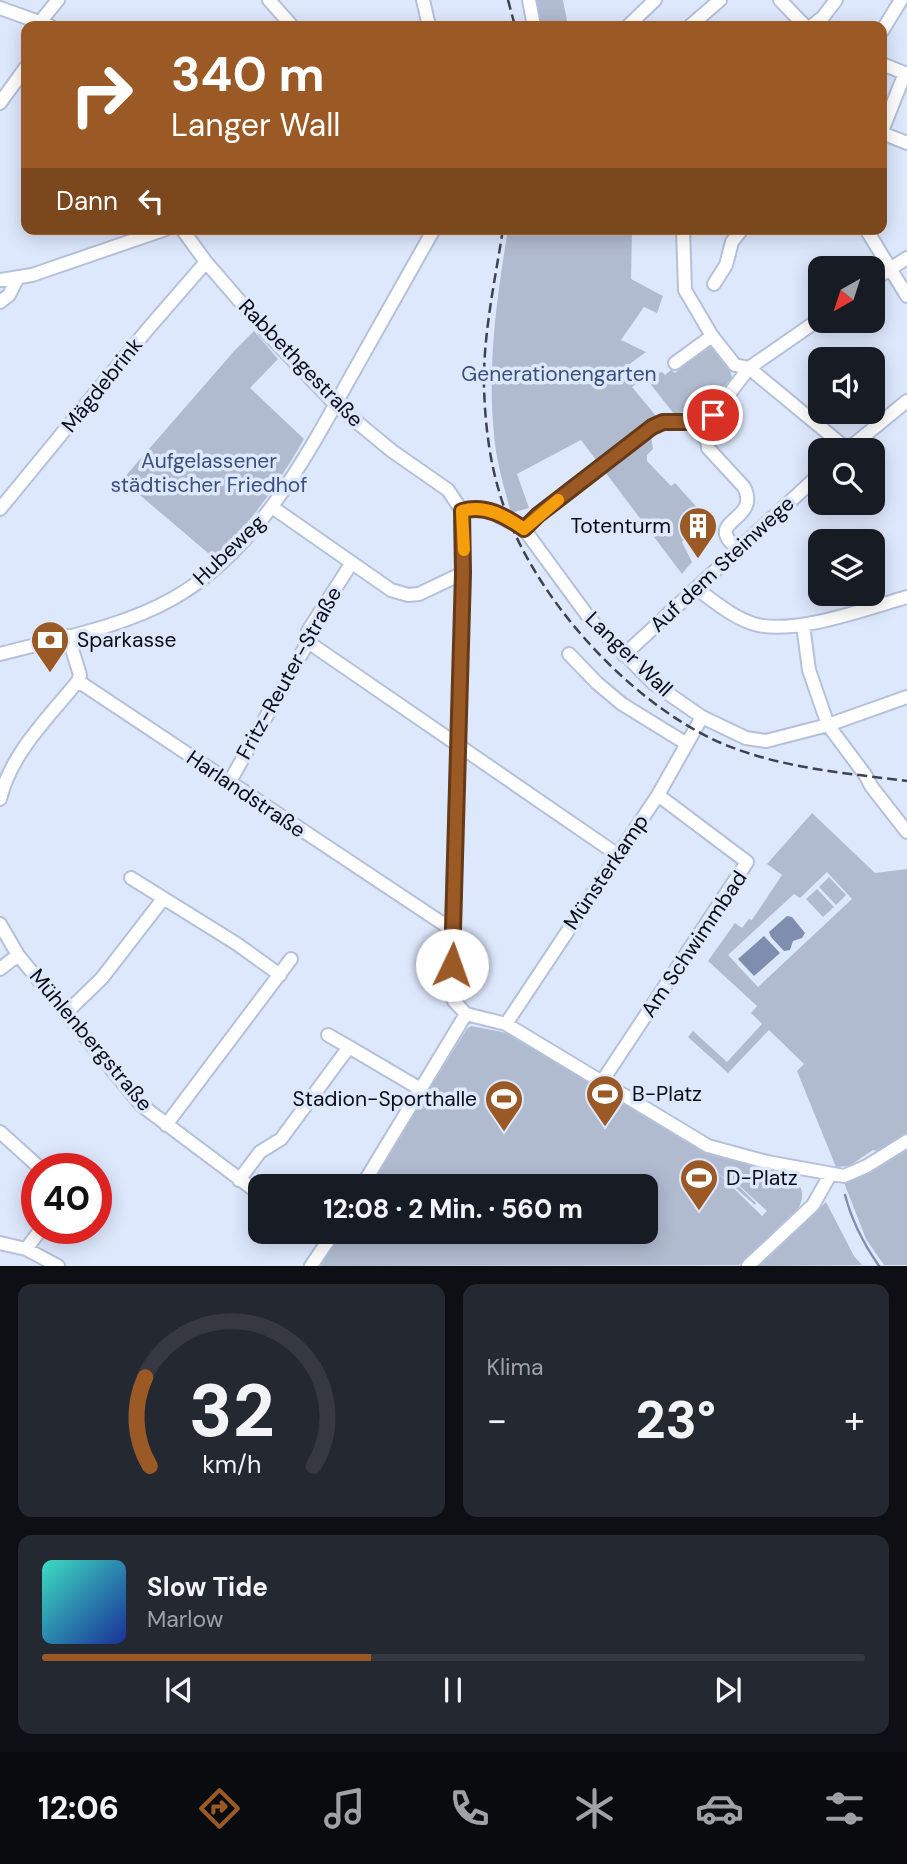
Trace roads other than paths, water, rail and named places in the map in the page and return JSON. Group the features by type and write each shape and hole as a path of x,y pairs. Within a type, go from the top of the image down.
{"street":[{"path":"47,21 58,0"},
{"path":"269,0 288,21"},
{"path":"423,0 428,21"},
{"path":"529,0 533,21"},
{"path":"633,21 655,0"},
{"path":"697,21 720,0"},
{"path":"780,0 800,21"},
{"path":"818,21 836,0"},
{"path":"887,23 901,0"},
{"path":"0,8 37,21"},
{"path":"887,66 906,74 887,120"},
{"path":"0,103 21,74"},
{"path":"887,134 907,143"},
{"path":"0,280 17,279 148,235"},
{"name":"Rabbethgestraße","path":"186,235 268,334 335,404 392,451 448,490 462,511"},
{"name":"Hubeweg","path":"0,654 141,615 174,598 205,577 240,543 291,481 431,235"},
{"path":"683,235 685,290 712,336 734,365 749,368 834,438"},
{"path":"714,284 726,265 732,242 737,235"},
{"path":"869,235 907,296"},
{"path":"886,271 907,258"},
{"name":"Mägdebrink","path":"0,509 206,262"},
{"path":"0,302 9,295 17,279"},
{"path":"739,550 727,538 725,532 727,526 745,510 748,495 708,448 707,440 713,415 749,368 808,327"},
{"path":"675,363 712,336"},
{"path":"861,438 907,401"},
{"path":"524,529 538,515 652,427 663,422 692,422 713,415"},
{"path":"692,422 707,440"},
{"name":"Auf dem Steinwege","path":"624,655 808,485"},
{"path":"272,507 391,590 408,595 419,594 463,573"},
{"name":"Langer Wall","path":"462,511 485,509 524,529 590,619 653,683 702,717 747,738 766,741 828,725 907,697"},
{"path":"462,511 463,573 454,931 450,989 454,1001 471,1016 506,1024 708,1146 767,1162 844,1176 856,1172 907,1141"},
{"name":"Fritz-Reuter-Straße","path":"229,783 308,642 308,631 351,564"},
{"path":"697,589 718,604 758,625 803,625 907,597"},
{"path":"803,625 809,670 828,725 907,832"},
{"path":"0,799 5,780 17,757 78,681 80,675 68,636"},
{"path":"308,642 618,855"},
{"path":"569,654 622,704 687,744"},
{"name":"Harlandstraße","path":"78,681 454,931"},
{"name":"Münsterkamp","path":"506,1024 658,795 702,717"},
{"name":"Am Schwimmbad","path":"601,1083 747,863 658,795"},
{"path":"131,878 237,944 280,975"},
{"path":"66,1013 102,978 163,899"},
{"name":"Mühlenbergstraße","path":"0,924 18,955 141,1105 248,1186"},
{"path":"0,969 18,955"},
{"path":"166,1125 291,959"},
{"path":"370,1174 471,1016"},
{"path":"328,1035 422,1090"},
{"path":"239,1180 260,1152 281,1139 349,1046"},
{"path":"0,1132 23,1153"},
{"path":"748,1265 813,1205 830,1175"},
{"path":"0,1243 26,1249 58,1265"},
{"path":"26,1249 30,1244"},
{"path":"311,1265 325,1244"}],"waterway":[{"path":"845,1195 859,1232 879,1266"}],"railway":[{"path":"508,0 514,21"},
{"path":"502,235 485,347 484,387 488,439 499,491 513,529 532,567 557,604 585,639 617,672 686,725 721,743 789,764 907,781"}],"place":[{"name":"Totenturm","path":"698,560"},
{"name":"Sparkasse","path":"50,674"},
{"name":"B-Platz","path":"605,1128"},
{"name":"Stadion-Sporthalle","path":"504,1133"},
{"name":"D-Platz","path":"699,1212"}],"park label":[{"name":"Generationengarten","path":"559,374"},
{"name":"Aufgelassener städtischer Friedhof","path":"209,473"}]}
